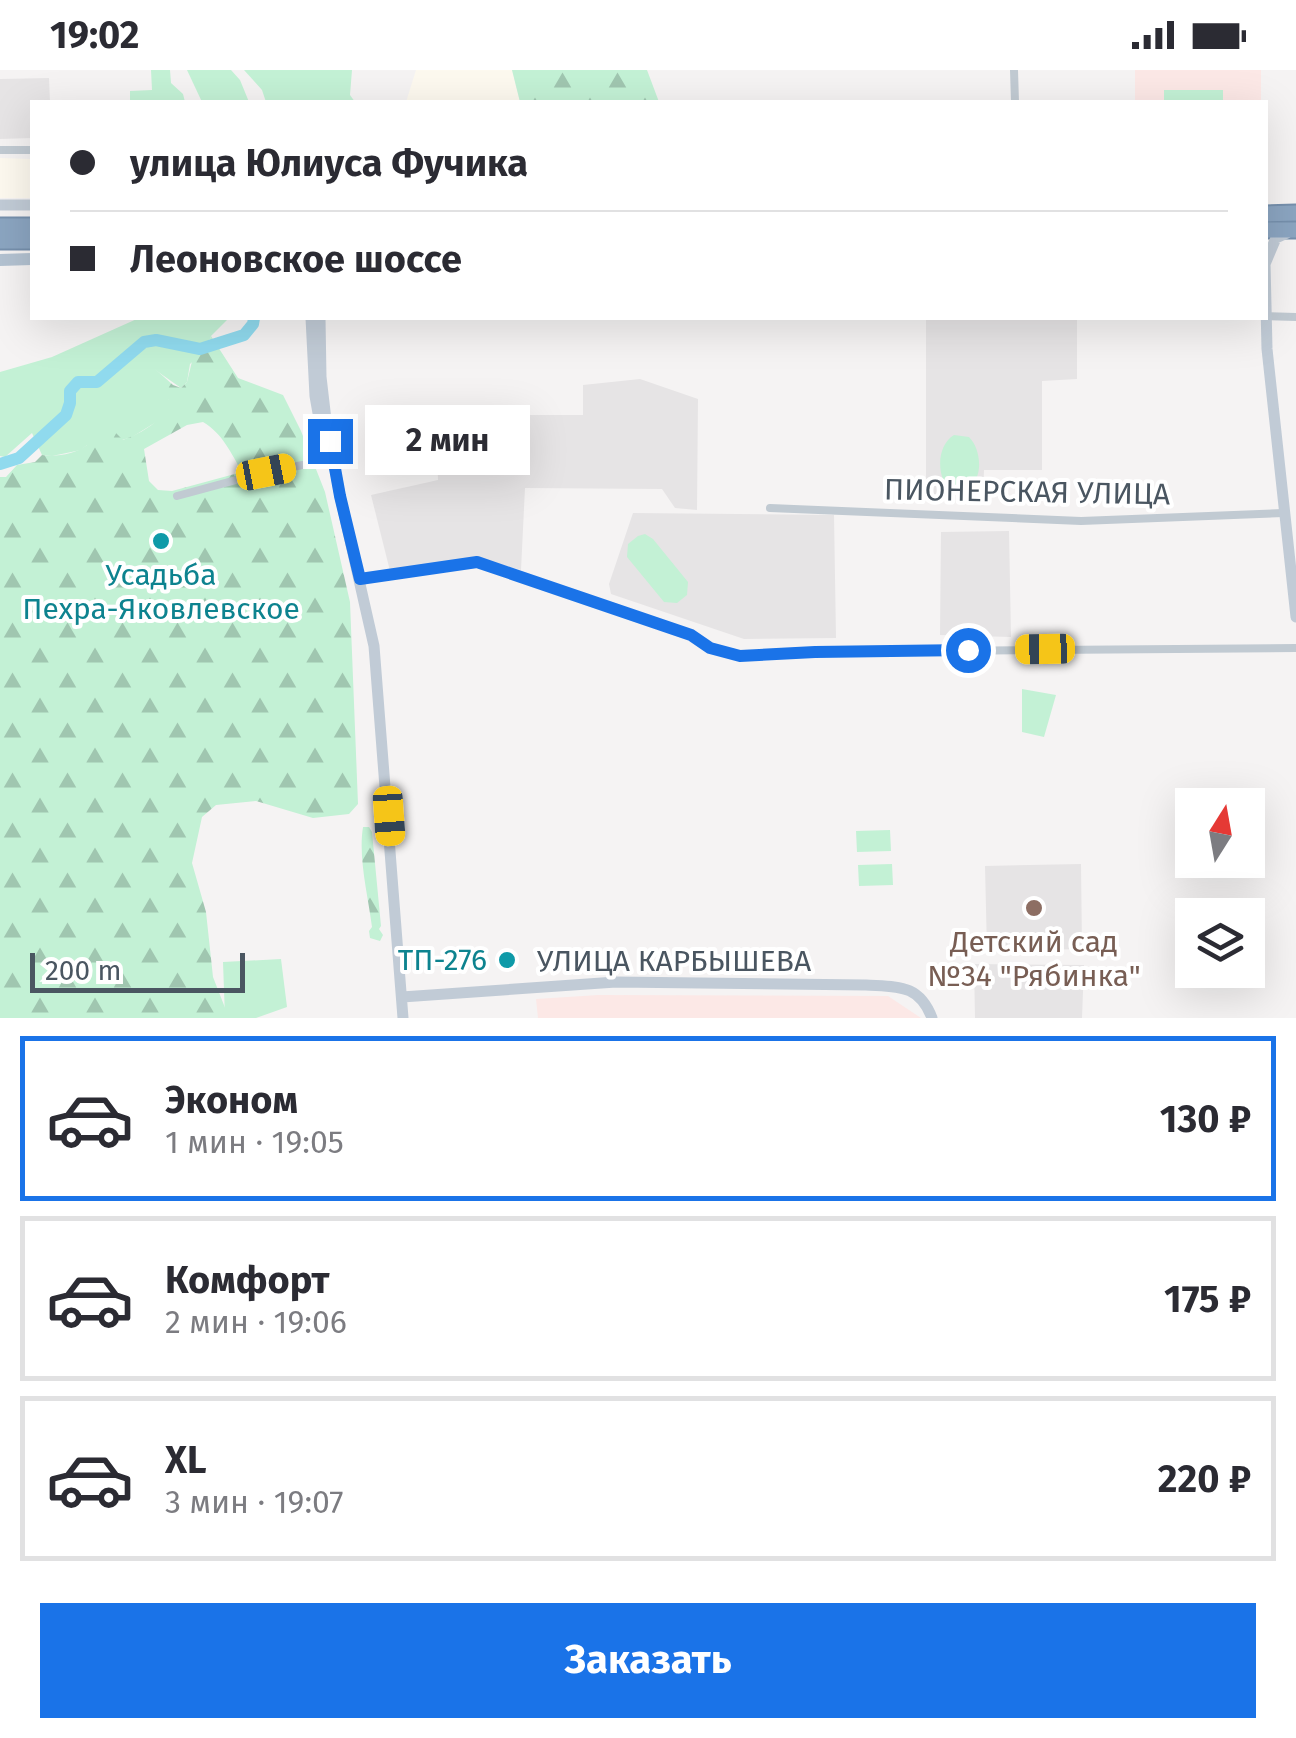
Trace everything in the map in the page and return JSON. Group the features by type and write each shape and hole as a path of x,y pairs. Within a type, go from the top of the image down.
{"highway":[{"path":"1268,214 1296,214"},
{"path":"0,226 30,226"},
{"path":"1268,230 1296,230"},
{"path":"0,241 30,241"}],"main road":[{"path":"0,260 30,260"}],"street":[{"path":"1014,70 1015,100"},
{"path":"0,150 30,150"},
{"path":"0,205 30,204"},
{"path":"1268,257 1276,238 1296,230"},
{"path":"1268,316 1296,317"},
{"path":"312,320 314,396 340,496"},
{"path":"320,320 326,420 374,646 403,1018"},
{"path":"1266,320 1296,617"},
{"path":"176,496 329,460"},
{"name":"ПИОНЕРСКАЯ УЛИЦА","path":"770,508 1081,520 1283,513"},
{"path":"360,579 477,562 691,635 710,648 740,656 1296,648"},
{"name":"УЛИЦА КАРБЫШЕВА","path":"402,998 616,982 866,985 907,988 918,996 932,1018"}],"shaded area":[{"path":"416,70 512,70 520,100 407,100"},
{"path":"1135,70 1261,70 1261,100 1135,100"},
{"path":"49,78 50,100 30,100 30,138 0,139 0,79"},
{"path":"0,158 30,159 30,198 0,198"},
{"path":"926,320 1077,320 1077,379 1042,381 1042,470 984,470 983,495 926,495"},
{"path":"640,379 698,399 697,510 675,508 662,489 525,488 521,570 476,558 390,571 371,495 438,480 437,449 449,415 583,415 583,385"},
{"path":"633,513 834,515 836,638 744,639 611,594 609,584"},
{"path":"1009,531 1011,637 940,635 941,532"},
{"name":"Детский сад №34 \"Рябинка\"","path":"1081,864 1082,949 987,951 985,866"},
{"path":"974,964 1084,965 1082,1018 975,1018"},
{"path":"598,995 888,996 921,1018 538,1018 536,999"}],"green space":[{"path":"151,70 170,70 171,83 184,100 130,100 130,91 152,90"},
{"path":"187,70 231,70 248,100 201,100"},
{"path":"244,70 352,70 350,95 354,100 265,100 262,90"},
{"path":"512,70 647,70 658,100 520,100"},
{"path":"1164,90 1223,90 1223,100 1164,100"},
{"path":"135,320 227,320 211,336 206,350 190,364 187,382 181,388 154,369 169,407 161,419 132,437 52,456 42,455 32,433 5,457 0,456 0,372 52,357"},
{"path":"211,336 238,378 283,395 325,492 350,602 358,804 349,814 313,818 256,801 216,805 202,817 192,863 206,912 213,977 229,1018 0,1018 0,477 42,455 66,454 82,448 87,445 84,427 113,430 123,440 145,430 163,414 169,400 153,388 154,368 181,388 187,382 194,353 206,350","holes":["203,422 226,444 242,472 172,491 158,490 149,481 144,449 187,425"]},
{"path":"954,435 969,437 978,454 975,481 960,490 949,489 940,468 944,446"},
{"path":"645,534 688,582 687,595 677,603 664,602 627,557 628,544"},
{"path":"1022,689 1056,695 1044,737 1022,732"},
{"path":"363,827 372,832 379,929 383,935 380,941 370,938"},
{"path":"890,830 891,851 857,852 856,831"},
{"path":"892,864 893,885 859,886 858,865"},
{"path":"281,959 287,1007 256,1018 225,1018 223,962"}],"waterway":[{"path":"0,464 19,458 66,415 70,391 78,382 97,382 144,342 156,340 200,349 244,335 254,320"}],"place":[{"name":"Усадьба Пехра-Яковлевское","path":"161,541"},
{"name":"Детский сад №34 \"Рябинка\"","path":"1034,908"},
{"name":"ТП-276","path":"507,960"}],"route":[{"path":"330,441 360,579 477,562 691,635 724,654 740,656 968,650"}]}
